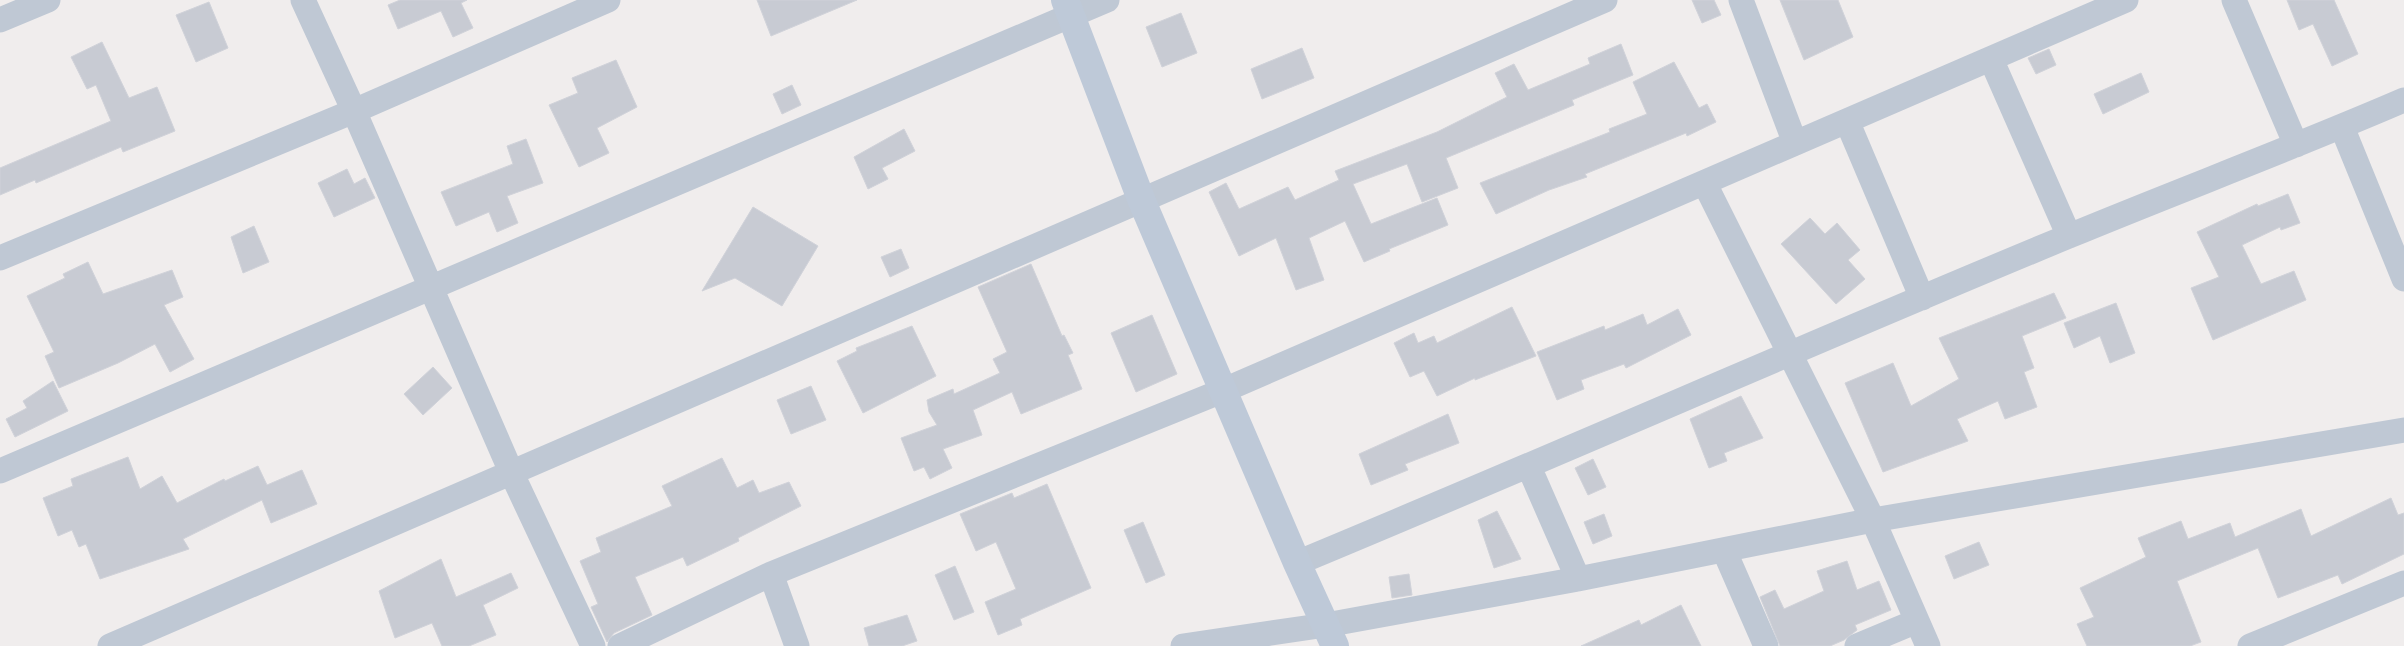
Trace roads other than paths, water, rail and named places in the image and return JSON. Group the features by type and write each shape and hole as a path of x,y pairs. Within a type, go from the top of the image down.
{"street":[{"path":"0,20 48,0"},
{"path":"303,0 354,111 512,474 593,646"},
{"path":"0,258 354,111 608,0"},
{"path":"0,471 431,288 1068,8 1107,0"},
{"path":"110,646 512,474 1141,199 1605,0"},
{"path":"1740,0 1795,143"},
{"path":"620,646 771,574 1222,391 1705,184 1795,143 2126,0"},
{"path":"2234,0 2296,145"},
{"path":"1068,8 1141,199 1222,391 1330,636"},
{"path":"1991,59 2069,236"},
{"path":"1297,563 1529,467 1790,353 2069,236 2342,127 2404,100"},
{"path":"1847,121 1922,298"},
{"path":"2342,127 2404,279"},
{"path":"1705,184 1873,520 1928,646"},
{"path":"1183,646 1330,636 1578,579 1873,520 2404,430"},
{"path":"1529,467 1578,579"},
{"path":"1724,550 1766,646"},
{"path":"771,574 796,646"},
{"path":"2250,646 2404,583"},
{"path":"1857,646 1917,621"}]}
